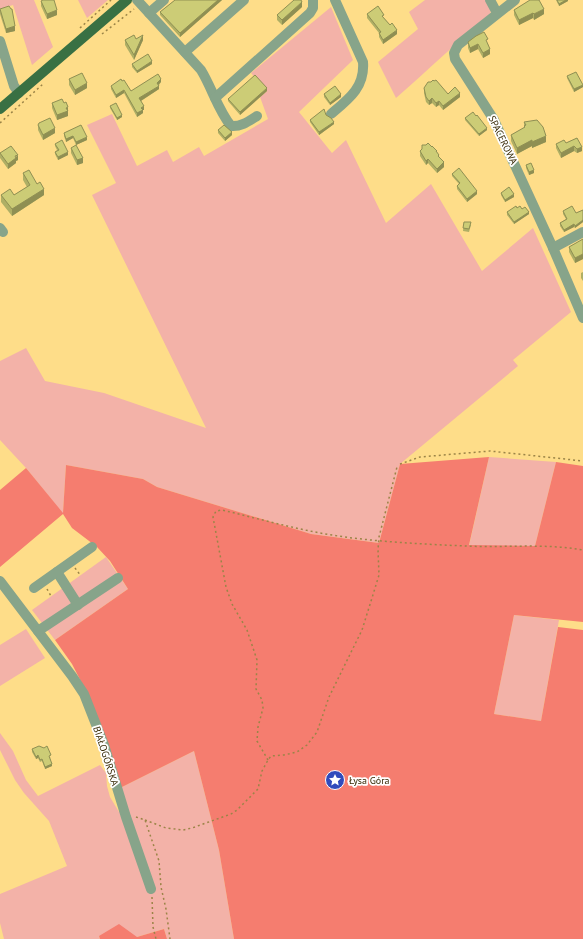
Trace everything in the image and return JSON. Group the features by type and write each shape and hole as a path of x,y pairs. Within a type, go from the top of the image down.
{"main road":[{"path":"0,109 126,0"}],"street":[{"path":"137,0 201,70 225,119 231,126 237,127 257,116"},
{"path":"149,13 164,0"},
{"path":"185,52 244,0"},
{"path":"215,98 310,13 313,8 313,0"},
{"path":"331,114 346,102 356,90 361,82 364,72 363,62 335,0"},
{"path":"490,0 497,13"},
{"name":"SPACEROWA","path":"514,0 458,45 454,53 455,59 494,120 553,248 581,304 583,318"},
{"path":"0,41 14,86 19,93"},
{"path":"553,248 583,232"},
{"path":"34,588 92,546"},
{"path":"57,572 78,605"},
{"path":"38,631 118,578"},
{"name":"BIAŁOGÓRSKA","path":"0,581 84,694 104,745 126,817 151,889"}],"path":[{"path":"99,36 130,14"},
{"path":"0,123 46,82"},
{"path":"400,464 420,457 490,451 583,461"},
{"path":"126,817 138,818 166,828 182,830 192,828 231,814 258,789 262,771 271,756 298,752 307,745 317,732 329,697 362,630 379,576 379,540 397,467"},
{"path":"268,760 257,741 258,727 263,708 262,700 256,689 256,660 247,630 232,604 226,588 213,517 216,512 222,510 286,526 337,536 465,546 538,546 583,550"},
{"path":"145,820 159,861 161,887 170,939"},
{"path":"151,889 153,927 156,939"}],"shaded area":[{"path":"0,0 34,0 53,47 32,65 13,5 0,9"},
{"path":"78,0 108,0 87,18"},
{"path":"425,0 486,0 491,10 490,15 396,98 378,62 418,29 409,12"},
{"path":"331,7 353,60 299,112 332,153 346,140 386,223 431,184 482,271 533,228 571,312 513,360 518,366 400,464 379,543 311,534 157,487 143,479 66,465 63,514 26,468 0,440 0,361 26,348 45,381 104,393 206,428 92,195 116,183 87,125 112,114 137,166 167,150 173,162 199,147 204,156 268,119 260,97 267,91 251,73"},
{"path":"489,457 556,462 535,546 469,546"},
{"path":"489,457 469,545 535,546 556,462 583,466 583,622 514,615 494,714 541,721 558,627 583,630 583,939 234,939 219,850 194,751 120,788 91,701 72,664 55,640 128,589 110,561 97,547 72,528 63,514 0,567 0,490 26,468 63,513 66,465 143,479 157,487 311,534 379,543 400,464"},
{"path":"106,557 128,589 55,640 32,610"},
{"path":"514,615 559,620 541,721 494,714"},
{"path":"26,629 45,658 0,686 0,645"},
{"path":"0,733 13,751 26,780 38,796 100,765 106,773 110,797 119,812 120,788 194,751 219,850 234,939 167,939 164,929 137,937 99,936 100,939 4,939 0,923 0,894 67,866 49,821 24,793 15,780 0,750"},
{"path":"119,924 137,937 164,929 167,939 100,939 99,936"}],"building":[{"path":"54,0 57,10 47,14 41,1"},
{"path":"175,0 218,0 180,33 160,12"},
{"path":"294,0 301,0 302,2 282,20 277,15"},
{"path":"530,0 539,0 544,9 519,20 514,10"},
{"path":"557,0 566,0 559,4"},
{"path":"9,6 12,9 15,26 6,29 0,9"},
{"path":"378,6 384,15 382,16 390,25 392,23 397,30 383,40 379,33 381,32 367,14"},
{"path":"484,32 488,39 486,40 490,49 483,53 478,44 470,48 468,42"},
{"path":"134,35 136,39 143,35 134,55 125,40"},
{"path":"148,54 152,61 137,71 132,64"},
{"path":"576,72 583,85 574,89 567,76"},
{"path":"82,73 87,83 75,90 69,79"},
{"path":"158,74 161,79 157,83 159,86 139,98 144,106 141,108 143,110 137,113 124,90 116,95 111,86 121,79 122,81 124,80 131,91"},
{"path":"255,75 267,88 240,112 228,99"},
{"path":"436,80 448,94 455,87 460,93 443,106 439,101 436,103 432,98 429,101 426,97 424,88 428,82"},
{"path":"335,86 341,94 330,103 324,94"},
{"path":"62,99 64,103 66,102 68,107 66,108 68,111 57,115 52,103"},
{"path":"116,103 122,115 117,118 110,106"},
{"path":"324,109 326,115 334,122 319,132 310,120"},
{"path":"473,112 487,128 479,134 465,118"},
{"path":"50,118 55,128 43,135 38,125 39,123"},
{"path":"537,120 543,127 546,136 532,142 532,140 517,148 511,135 525,127 524,126 526,125 524,122"},
{"path":"81,125 87,137 76,142 73,136 66,139 64,133"},
{"path":"224,125 232,132 225,138 218,130"},
{"path":"577,138 582,147 577,149 574,146 561,153 556,144 564,140 566,143"},
{"path":"62,140 68,152 58,157 55,152 59,150 55,144"},
{"path":"428,143 437,151 438,156 444,162 437,169 428,159 426,161 420,151 422,149 422,145 426,145"},
{"path":"76,145 83,158 77,160 71,148"},
{"path":"11,146 18,155 15,156 16,158 8,164 0,153"},
{"path":"531,163 534,170 529,172 526,165"},
{"path":"459,168 477,191 467,199 457,186 460,183 452,174"},
{"path":"29,170 37,184 40,182 44,189 12,209 1,195 10,189 14,195 30,185 23,173"},
{"path":"509,187 514,194 505,200 501,193"},
{"path":"516,206 517,208 520,206 522,209 525,207 529,212 514,222 507,212"},
{"path":"572,206 576,213 583,210 583,220 575,226 574,224 564,230 560,223 567,219 563,211"},
{"path":"464,222 471,222 469,229 463,228"},
{"path":"583,239 583,254 575,258 569,247"},
{"path":"39,746 44,748 47,746 51,755 49,756 52,764 45,767 42,759 40,760 38,755 36,757 32,749"}],"place":[{"name":"Łysa Góra","path":"335,780"}]}
